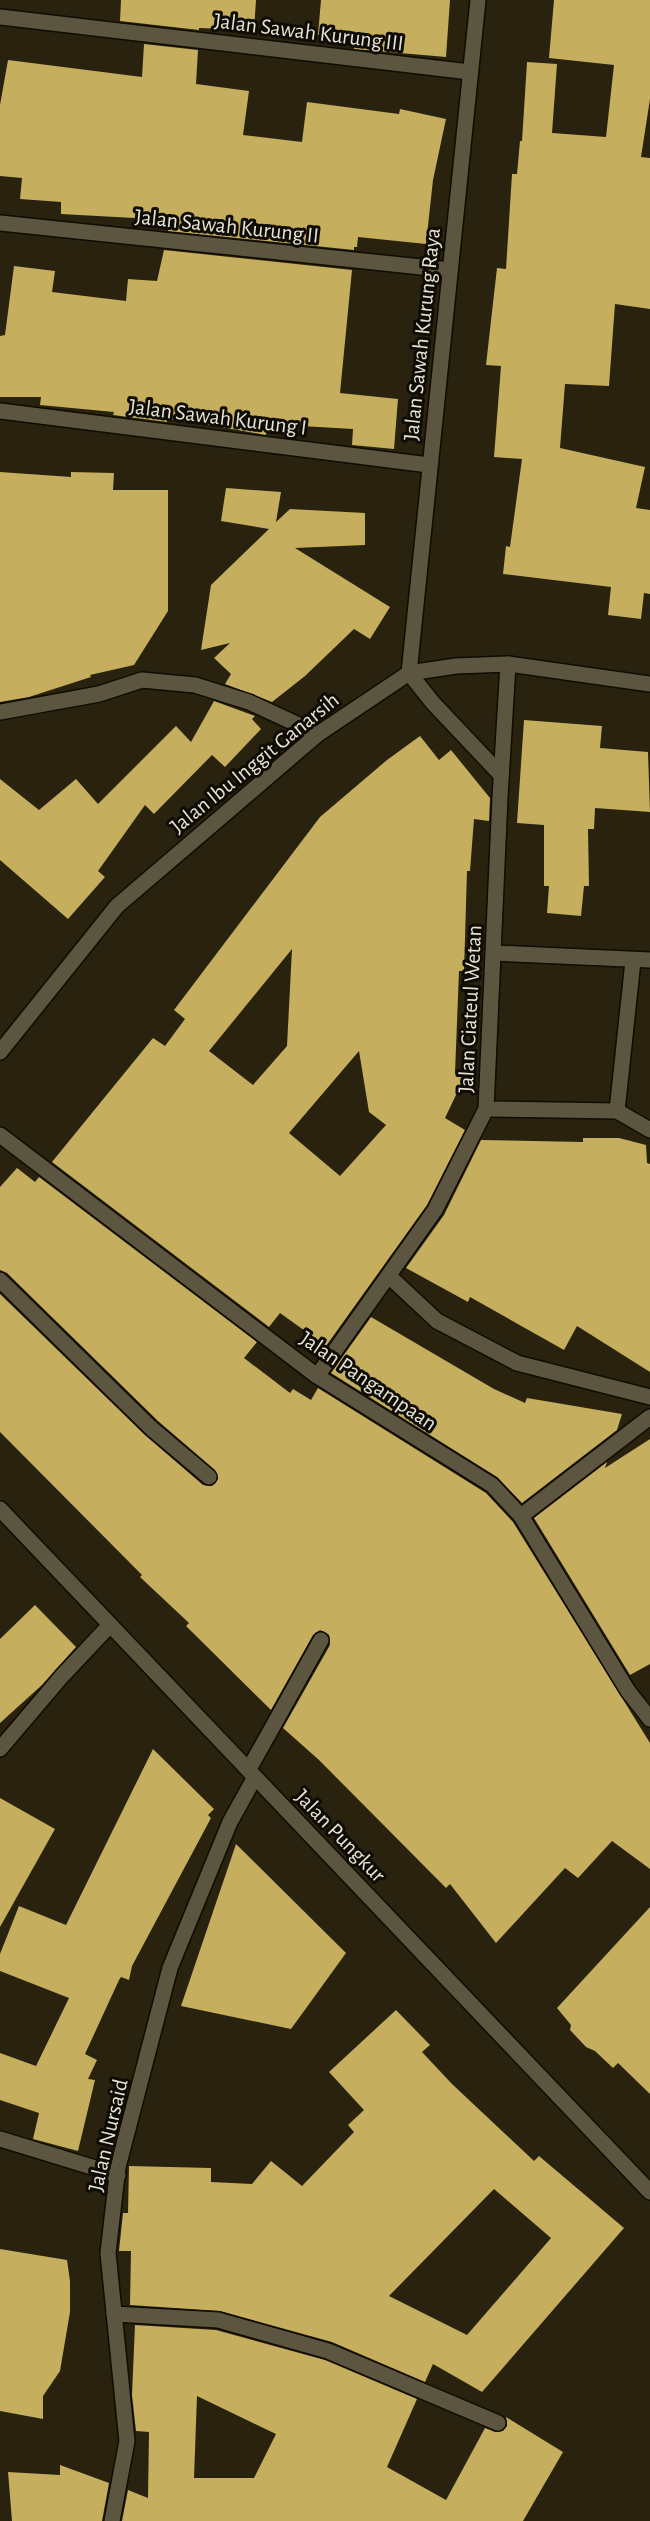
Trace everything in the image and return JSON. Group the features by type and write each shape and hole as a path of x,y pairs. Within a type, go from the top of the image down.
{"street":[{"name":"Jalan Sawah Kurung Raya","path":"408,673 478,0"},
{"name":"Jalan Sawah Kurung III","path":"0,17 470,72"},
{"name":"Jalan Sawah Kurung II","path":"0,223 450,270"},
{"name":"Jalan Sawah Kurung I","path":"0,411 429,465"},
{"name":"Jalan Ibu Inggit Ganarsih","path":"0,1052 117,906 318,734 408,673 456,666 508,664 650,684"},
{"name":"Jalan Ciateul Wetan","path":"317,1376 390,1277 435,1210 486,1109 508,664"},
{"path":"408,673 432,703 501,775"},
{"path":"0,711 99,694 142,680 195,685 249,702 318,734"},
{"path":"494,953 650,960"},
{"path":"617,1111 633,961"},
{"path":"486,1109 617,1111 650,1130"},
{"name":"Jalan Pangampaan","path":"0,1135 317,1376 492,1485 521,1516 628,1691 650,1719"},
{"path":"390,1277 437,1321 517,1363 650,1397"},
{"path":"0,1280 151,1428 209,1478"},
{"path":"521,1516 650,1418"},
{"name":"Jalan Pungkur","path":"0,1509 650,2192"},
{"path":"0,1749 62,1676 111,1625"},
{"name":"Jalan Nursaid","path":"112,2521 127,2441 108,2253 117,2175 170,1968 252,1773 321,1640"},
{"path":"0,2139 117,2175"},
{"path":"114,2314 218,2320 328,2350 498,2423"}],"building":[{"path":"121,0 256,0 254,30 199,28 199,30 120,21"},
{"path":"321,0 450,0 446,57 354,49 355,40 318,35"},
{"path":"554,0 650,0 650,99 641,157 650,158 650,309 615,304 609,386 565,384 560,448 645,467 636,508 650,510 650,594 644,593 641,619 608,615 611,587 503,574 506,546 510,547 522,459 494,457 501,366 486,365 497,268 506,269 512,174 517,174 520,141 522,141 527,62 557,64 552,133 606,137 614,65 549,58"},
{"path":"144,44 198,50 196,84 249,91 243,135 302,142 307,102 399,114 400,109 446,119 433,180 426,244 358,237 357,247 354,247 354,250 168,231 171,220 61,214 61,202 20,199 22,178 0,176 0,105 8,60 142,77"},
{"path":"164,250 352,270 340,393 398,399 394,449 352,445 353,429 267,424 266,435 167,419 167,422 113,415 114,412 40,405 41,397 0,397 0,336 5,335 14,266 55,271 52,292 126,301 128,279 157,281"},
{"path":"0,472 71,477 71,472 114,473 113,490 168,490 168,611 134,665 90,675 91,677 29,697 0,702"},
{"path":"226,488 281,492 276,522 290,509 365,513 365,545 295,548 390,607 370,639 354,629 305,676 272,702 225,684 231,674 214,658 230,643 201,650 211,585 269,529 221,521"},
{"path":"214,701 255,716 252,719 261,729 225,767 212,755 154,814 145,805 98,871 105,877 68,919 0,860 0,779 39,810 76,779 98,804 176,726 191,742"},
{"path":"524,720 602,726 600,748 648,752 650,812 595,808 594,829 588,829 589,886 584,886 581,916 547,913 549,886 544,886 544,825 517,823"},
{"path":"420,736 439,760 451,750 490,798 489,821 474,819 470,871 467,871 464,971 459,971 455,1073 465,1076 445,1118 465,1130 427,1205 326,1346 280,1313 269,1327 52,1162 153,1038 165,1046 185,1019 174,1010 320,817 387,760","holes":["292,949 287,1046 253,1085 209,1051","359,1051 369,1112 386,1125 340,1176 289,1133"]},
{"path":"583,1138 619,1138 646,1145 647,1163 650,1164 650,1372 577,1326 564,1350 470,1297 468,1302 406,1268 444,1215 481,1140 583,1142"},
{"path":"17,1168 35,1182 39,1177 257,1342 244,1358 290,1393 293,1389 311,1400 318,1388 486,1493 513,1522 650,1743 650,1869 612,1841 578,1878 565,1868 496,1943 450,1884 446,1888 319,1760 283,1728 330,1645 329,1635 320,1630 313,1635 271,1710 186,1626 189,1623 140,1577 142,1575 0,1432 0,1294 145,1435 203,1485 212,1486 218,1479 215,1470 158,1421 7,1273 0,1270 0,1187"},
{"path":"371,1317 494,1389 525,1403 527,1398 622,1414 617,1430 522,1503 497,1477 331,1373"},
{"path":"650,1439 650,1664 630,1675 534,1518 607,1462 605,1468"},
{"path":"35,1605 76,1647 42,1685 0,1723 0,1639"},
{"path":"153,1749 214,1809 208,1815 211,1818 132,1966 129,1980 121,1977 119,1980 85,2054 97,2060 88,2079 95,2080 78,2151 33,2139 39,2113 0,2100 0,2053 36,2066 69,1998 0,1971 0,1954 19,1906 66,1925"},
{"path":"0,1798 55,1829 0,1927"},
{"path":"236,1844 346,1953 291,2029 181,2006"},
{"path":"650,1907 650,2094 618,2063 613,2068 595,2051 586,2047 570,2030 571,2025 557,2008"},
{"path":"396,2010 430,2045 422,2052 452,2084 534,2161 539,2156 624,2228 482,2392 433,2364 425,2382 332,2342 220,2311 130,2305 131,2251 119,2251 123,2213 128,2213 129,2166 211,2168 211,2182 252,2184 271,2161 302,2186 354,2132 348,2125 364,2110 329,2072","holes":["494,2189 551,2238 467,2335 389,2296"]},
{"path":"0,2249 67,2260 70,2312 60,2371 43,2396 43,2419 0,2411"},
{"path":"135,2325 216,2330 325,2360 417,2399 387,2467 446,2500 485,2428 495,2432 503,2431 507,2426 506,2417 563,2452 523,2521 122,2521 128,2490 148,2498 149,2432 136,2431 132,2395","holes":["197,2396 276,2434 254,2478 194,2478"]},
{"path":"60,2465 109,2483 102,2521 12,2521 8,2472 60,2475"}]}
